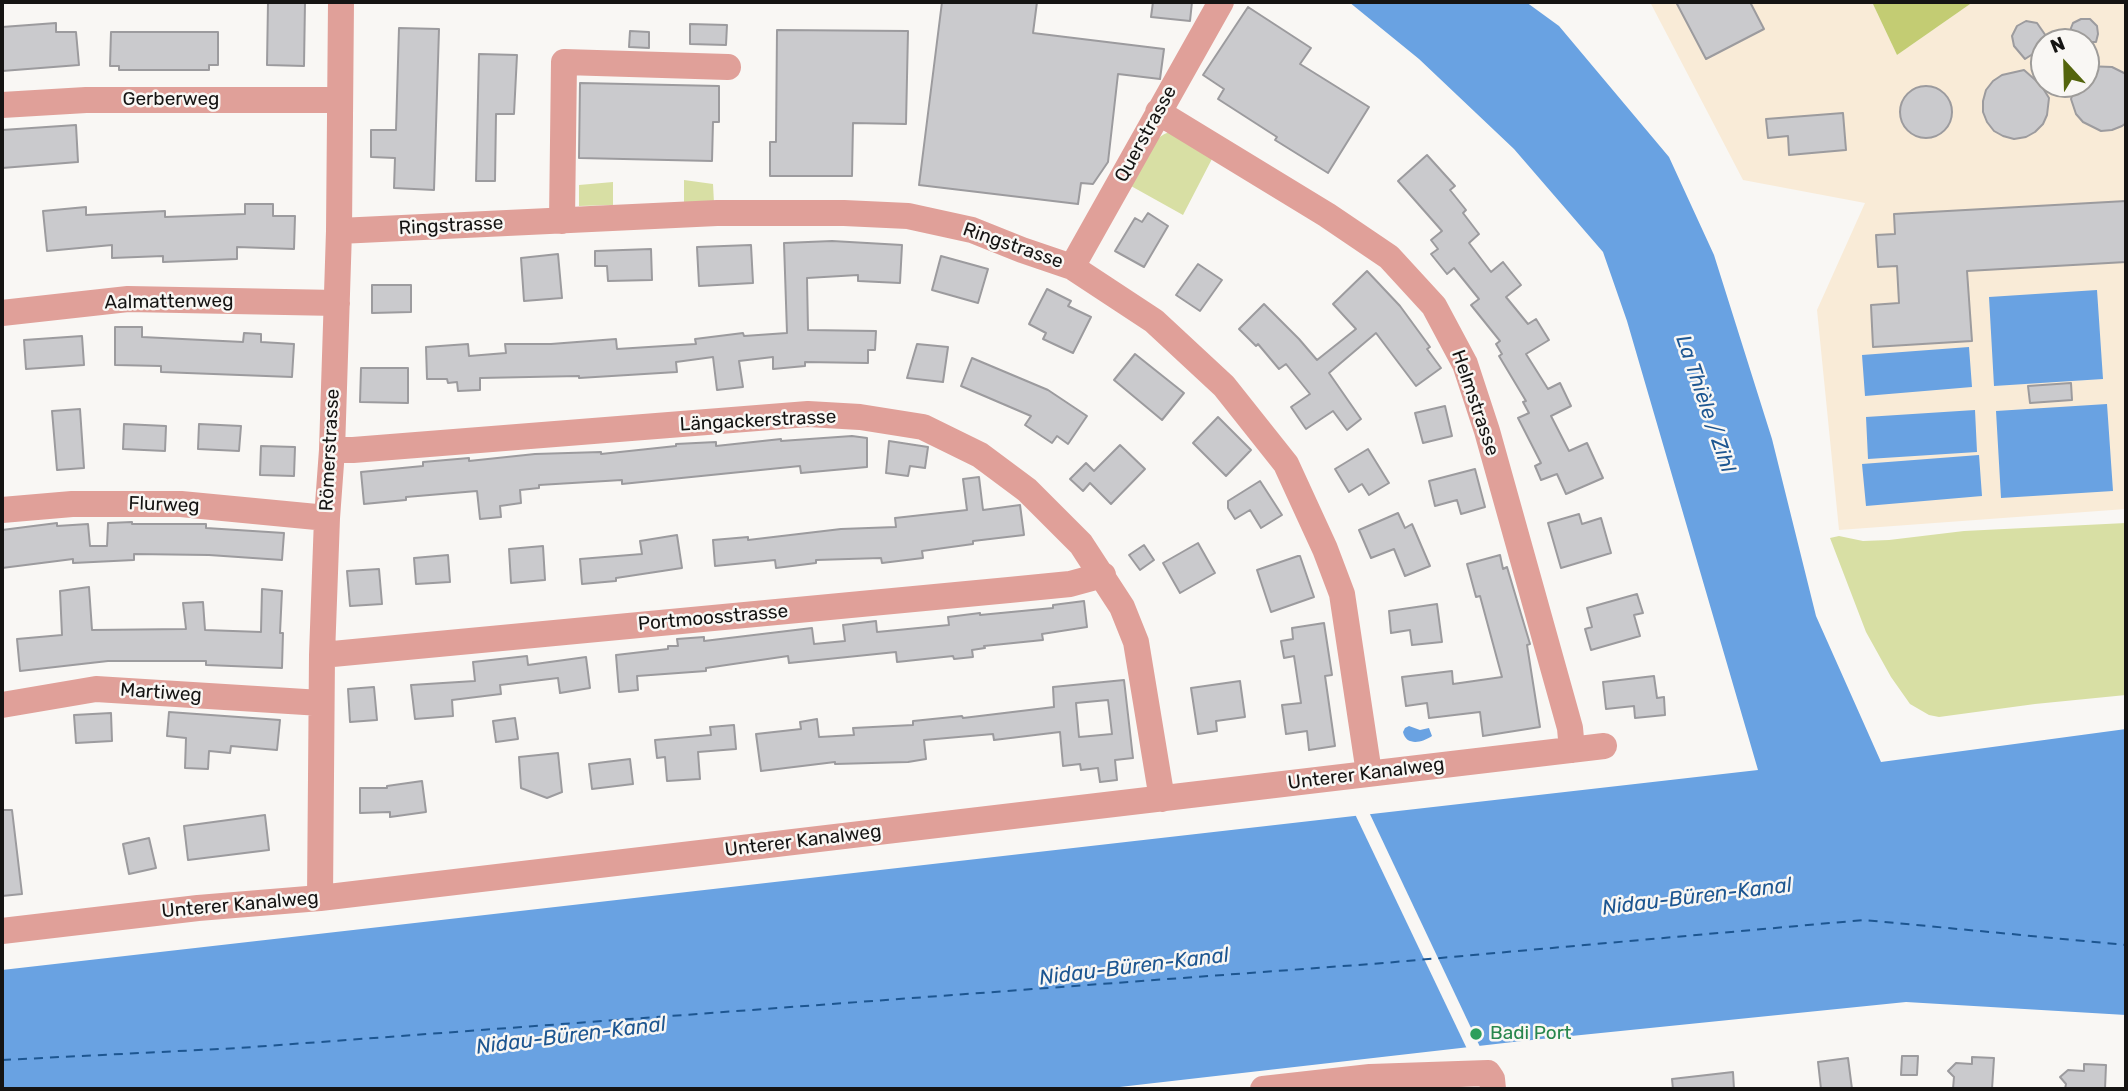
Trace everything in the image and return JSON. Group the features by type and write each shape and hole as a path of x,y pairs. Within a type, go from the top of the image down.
{"street":[{"name":"Römerstrasse","path":"320,898 322,655 337,303 341,2"},
{"name":"Querstrasse","path":"1072,267 1221,2"},
{"path":"562,221 564,62 728,67"},
{"name":"Gerberweg","path":"2,104 86,100 340,100"},
{"name":"Helmstrasse","path":"1158,112 1327,215 1389,257 1434,306 1465,364 1487,431 1570,728 1572,750"},
{"name":"Ringstrasse","path":"339,231 717,213 908,216 972,230 1072,267 1154,321 1224,386 1286,464 1325,549 1342,594 1368,773"},
{"name":"Aalmattenweg","path":"2,313 128,299 337,303"},
{"name":"Längackerstrasse","path":"332,450 480,441 808,414 860,417 923,428 980,455 1027,490 1081,544 1103,575 1122,607 1136,642 1162,799"},
{"name":"Flurweg","path":"2,510 72,504 181,504 327,518"},
{"name":"Portmoosstrasse","path":"322,655 1070,584 1103,575"},
{"name":"Martiweg","path":"2,705 96,689 321,703"},
{"name":"Unterer Kanalweg","path":"2,931 198,908 320,898 1604,746"},
{"path":"1263,1089 1370,1077 1491,1081"}],"shaded area":[{"path":"1650,2 1872,2 1897,55 1973,2 2126,2 2126,509 1839,530 1817,310 1865,203 1743,180"}],"green space":[{"path":"1872,2 1973,2 1897,55"},
{"path":"1172,131 1213,157 1183,215 1131,186 1142,161 1157,139"},
{"path":"684,180 713,184 714,203 684,204"},
{"path":"613,182 613,205 579,206 579,185"},
{"path":"2126,523 2126,695 1939,717 1929,715 1910,704 1891,677 1866,632 1830,538 1839,536 1863,541 1889,540 1964,531"}],"water":[{"path":"1349,2 1526,2 1559,26 1669,157 1714,255 1772,439 1816,616 1881,762 2126,729 2126,1015 1906,1002 1522,1041 1102,1089 2,1089 2,970 1758,770 1627,321 1603,252 1514,149 1419,59"},
{"path":"2097,290 2103,379 1994,386 1989,297"},
{"path":"1969,347 1972,387 1865,396 1862,355"},
{"path":"2107,404 2113,491 2001,498 1996,411"},
{"path":"1975,410 1977,452 1868,459 1866,417"},
{"path":"1979,455 1982,496 1866,506 1862,464"},
{"path":"1409,726 1420,730 1429,728 1432,736 1419,742 1407,740 1403,732"}],"pier":[{"path":"1368,810 1481,1049 1468,1051 1354,812"}],"building":[{"path":"268,2 305,2 304,66 267,65"},
{"path":"942,2 1037,2 1033,33 1164,49 1160,79 1118,74 1108,162 1093,184 1081,183 1078,204 919,185"},
{"path":"1153,2 1192,2 1190,21 1151,17"},
{"path":"1676,2 1750,2 1764,29 1706,59"},
{"path":"1248,7 1311,48 1300,64 1369,107 1328,173 1275,140 1277,137 1218,99 1224,89 1203,75"},
{"path":"2090,19 2097,28 2071,28 2073,23"},
{"path":"2026,21 2037,23 2040,28 2030,28 2030,56 2025,59 2014,46 2012,36 2017,26"},
{"path":"56,23 56,32 76,32 79,65 2,71 2,27"},
{"path":"690,24 727,25 726,45 690,44"},
{"path":"399,28 439,29 434,190 394,188 395,158 371,157 371,130 396,130"},
{"path":"777,30 908,31 906,124 853,123 852,176 770,176 770,142 776,142"},
{"path":"630,31 649,32 649,48 629,47"},
{"path":"111,32 218,32 218,65 209,65 209,70 119,70 119,66 110,66"},
{"path":"479,54 517,55 514,114 496,114 495,181 476,181"},
{"path":"2100,67 2112,67 2126,74 2126,123 2122,126 2101,131 2083,122 2076,114 2071,99 2100,98"},
{"path":"2024,70 2030,75 2030,98 2049,98 2043,124 2026,137 2014,139 1994,131 1983,112 1986,90 2002,75"},
{"path":"580,83 719,86 719,122 713,122 712,161 579,158"},
{"path":"1926,86 1936,88 1944,94 1950,102 1950,122 1944,130 1936,136 1926,138 1916,136 1908,130 1902,122 1900,112 1902,102 1908,94 1916,88"},
{"path":"1843,113 1846,150 1789,155 1788,136 1768,138 1766,119"},
{"path":"76,125 78,162 2,168 2,130"},
{"path":"1427,155 1455,186 1450,190 1466,210 1463,213 1479,234 1469,243 1491,272 1503,262 1521,285 1506,297 1528,324 1536,319 1549,340 1526,354 1548,389 1560,383 1571,406 1551,416 1569,451 1587,443 1603,478 1566,494 1557,474 1541,480 1535,466 1541,463 1518,418 1529,413 1523,402 1526,401 1499,356 1502,354 1496,344 1500,341 1471,305 1479,299 1454,268 1447,274 1431,254 1438,249 1431,240 1442,231 1398,181"},
{"path":"2126,201 2126,262 1967,271 1972,341 1873,347 1871,305 1899,303 1897,266 1878,267 1876,235 1895,234 1894,214"},
{"path":"245,204 273,204 273,216 295,216 294,249 237,247 237,259 163,262 163,256 112,258 112,245 47,251 43,211 86,207 86,215 165,211 165,217 245,214"},
{"path":"1148,213 1168,226 1144,267 1115,251 1135,218 1142,222"},
{"path":"832,241 902,245 900,283 858,281 858,275 807,278 808,330 876,331 875,350 868,350 868,363 805,362 805,366 773,369 773,357 739,361 743,387 717,390 713,357 676,362 677,372 579,378 480,378 480,390 458,391 457,382 427,379 426,347 468,344 469,356 506,353 505,344 616,339 617,349 696,344 695,339 743,333 744,336 787,333 784,243"},
{"path":"751,245 753,283 699,286 697,247"},
{"path":"651,249 652,280 608,281 607,266 595,266 595,251"},
{"path":"558,254 562,298 524,301 521,258"},
{"path":"941,256 988,269 978,303 932,290"},
{"path":"1198,264 1222,280 1200,311 1176,295"},
{"path":"1367,271 1400,306 1430,347 1427,349 1441,368 1416,386 1376,333 1329,373 1361,419 1347,430 1333,411 1306,429 1291,407 1310,394 1286,364 1279,369 1258,344 1256,346 1239,329 1264,304 1317,360 1356,329 1333,304"},
{"path":"372,285 411,285 411,312 372,313"},
{"path":"1047,289 1071,301 1068,306 1091,317 1073,353 1043,339 1046,333 1029,324"},
{"path":"115,327 142,327 142,337 243,342 244,333 261,334 261,342 294,344 292,377 161,372 161,366 115,365"},
{"path":"82,336 84,365 26,369 24,340"},
{"path":"917,344 948,347 943,382 907,378"},
{"path":"1135,354 1184,393 1162,420 1114,380"},
{"path":"972,358 1048,390 1087,416 1068,444 1057,436 1052,443 1025,425 1031,416 961,386"},
{"path":"361,368 408,368 408,403 360,402"},
{"path":"2071,383 2072,400 2030,403 2028,386"},
{"path":"1445,406 1452,436 1423,443 1415,413"},
{"path":"80,409 84,468 57,470 52,411"},
{"path":"1218,417 1251,450 1226,476 1193,443"},
{"path":"124,424 166,426 165,451 123,449"},
{"path":"199,424 241,426 239,451 198,449"},
{"path":"852,436 867,438 867,467 801,473 800,466 622,484 622,480 539,485 539,488 520,490 521,503 500,506 501,517 480,519 477,491 406,497 406,500 364,504 361,472 423,466 423,462 469,458 469,461 535,454 601,454 676,444 716,442 716,446 781,439"},
{"path":"889,441 928,447 925,468 910,466 908,476 886,473"},
{"path":"1120,445 1145,469 1111,504 1090,483 1083,491 1070,479 1086,463 1094,471"},
{"path":"261,446 295,447 294,476 260,475"},
{"path":"1368,449 1389,483 1369,495 1362,484 1349,492 1335,469"},
{"path":"1475,469 1485,507 1461,514 1457,500 1435,506 1429,481"},
{"path":"979,477 983,510 1020,505 1024,535 922,551 923,558 882,563 881,558 816,560 816,563 776,568 775,560 715,566 713,540 748,537 748,540 841,529 896,527 895,518 967,510 963,479"},
{"path":"1260,481 1282,515 1261,528 1250,510 1235,519 1228,508 1228,501"},
{"path":"1398,513 1405,528 1412,524 1430,566 1405,576 1394,549 1371,558 1359,530"},
{"path":"1579,514 1582,524 1601,518 1611,553 1561,568 1548,523"},
{"path":"57,523 57,526 88,524 90,546 107,546 108,523 206,524 206,528 284,533 282,560 134,554 134,560 73,563 73,559 2,568 2,530"},
{"path":"677,535 682,568 616,578 616,581 582,584 580,559 642,554 640,541"},
{"path":"1198,543 1215,573 1180,593 1163,563"},
{"path":"1144,545 1154,560 1140,570 1129,555"},
{"path":"543,546 545,580 511,583 509,549"},
{"path":"448,555 450,582 416,584 414,558"},
{"path":"1500,555 1503,569 1507,567 1530,644 1527,645 1540,727 1483,736 1480,712 1429,718 1427,703 1406,706 1402,677 1452,671 1453,684 1502,677 1480,596 1476,597 1467,564"},
{"path":"1298,556 1314,597 1271,612 1257,570"},
{"path":"379,569 382,604 350,606 347,571"},
{"path":"89,587 92,630 186,629 183,603 203,602 205,630 261,632 262,589 282,591 282,668 206,665 206,661 108,661 20,671 17,639 62,635 60,591"},
{"path":"1637,594 1643,613 1634,615 1640,636 1591,650 1585,629 1592,627 1587,608"},
{"path":"1084,601 1087,627 1042,634 1043,640 984,646 985,648 972,650 973,657 954,659 953,656 897,662 896,652 789,663 788,656 706,668 706,671 637,676 638,690 619,692 616,655 668,649 668,646 678,646 677,639 704,637 704,641 812,628 814,644 845,641 843,625 876,621 877,632 949,625 948,617 1053,608 1053,605"},
{"path":"1437,604 1442,642 1412,645 1410,630 1391,633 1389,611"},
{"path":"1324,623 1332,675 1325,676 1335,746 1309,750 1307,731 1286,734 1282,705 1301,703 1294,656 1284,658 1281,641 1293,639 1292,628"},
{"path":"527,656 528,665 586,657 590,688 560,693 558,678 500,685 501,694 452,700 453,716 415,719 411,685 475,681 473,662"},
{"path":"1654,676 1657,698 1664,697 1665,715 1635,718 1634,706 1606,709 1603,682"},
{"path":"1124,680 1133,758 1115,760 1117,780 1100,782 1098,768 1081,770 1080,764 1063,766 1060,732 994,740 993,734 924,740 926,759 908,762 835,762 761,771 756,734 801,729 800,722 817,719 819,737 854,735 853,728 913,725 913,721 1054,707 1053,687","holes":["1108,700 1112,734 1079,737 1076,703"]},
{"path":"1240,681 1245,717 1216,721 1217,731 1198,734 1191,688"},
{"path":"374,687 377,720 350,722 348,689"},
{"path":"169,712 280,720 277,750 231,746 230,753 209,751 208,769 185,768 186,738 167,736"},
{"path":"111,713 112,741 76,743 74,715"},
{"path":"515,718 518,739 496,742 493,721"},
{"path":"734,725 736,749 698,752 700,779 667,781 665,757 657,758 655,740 711,735 710,727"},
{"path":"558,753 562,792 547,798 521,788 519,757"},
{"path":"630,759 633,784 592,789 589,764"},
{"path":"422,781 426,812 390,817 390,812 360,813 360,788 387,788"},
{"path":"2,810 12,810 22,894 2,896"},
{"path":"265,815 269,850 188,860 184,826"},
{"path":"149,838 156,868 129,874 123,844"},
{"path":"1902,1056 1918,1056 1917,1075 1901,1075"},
{"path":"1972,1057 1994,1058 1992,1089 1953,1089 1954,1077 1948,1071 1956,1063 1972,1064"},
{"path":"1848,1058 1852,1089 1821,1089 1818,1062"},
{"path":"2084,1064 2106,1065 2105,1089 2065,1089 2066,1084 2060,1077 2068,1070 2084,1071"},
{"path":"1733,1072 1734,1089 1673,1089 1672,1079"}],"ferry route":[{"path":"2,1060 239,1048 1384,963 1864,920 2126,945"}],"place":[{"name":"Badi Port","path":"1476,1034"}],"water label":[{"name":"La Thièle / Zihl","path":"1705,404"},
{"name":"Nidau-Büren-Kanal","path":"1697,897"},
{"name":"Nidau-Büren-Kanal","path":"1134,967"},
{"name":"Nidau-Büren-Kanal","path":"571,1036"}]}
